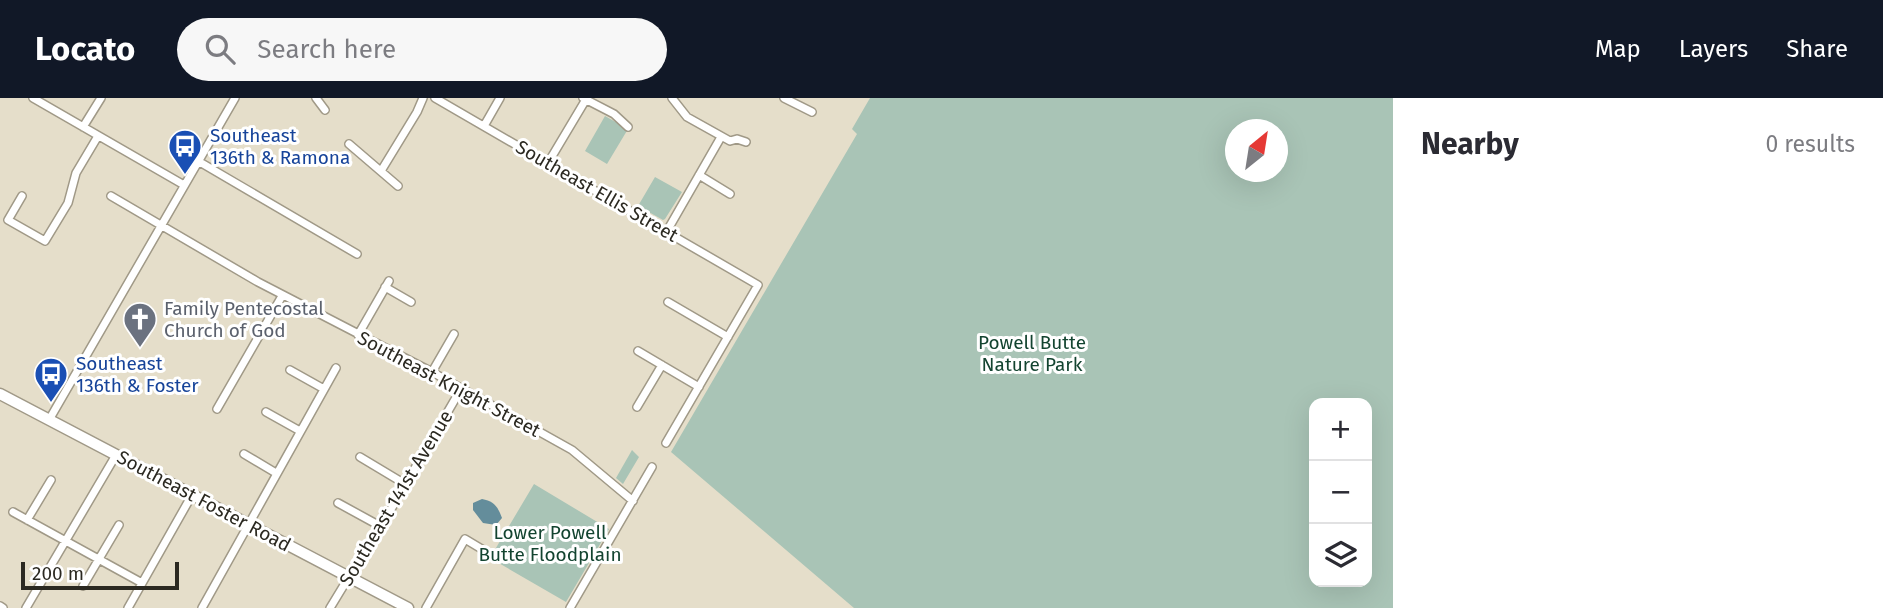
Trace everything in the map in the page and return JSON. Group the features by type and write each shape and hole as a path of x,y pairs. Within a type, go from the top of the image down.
{"main road":[{"name":"Southeast Foster Road","path":"1,396 402,607"}],"street":[{"path":"33,98 184,185"},
{"path":"83,127 101,98"},
{"path":"49,420 235,98"},
{"path":"316,98 325,110"},
{"path":"381,171 423,98"},
{"name":"Southeast Ellis Street","path":"435,98 758,285 728,337"},
{"path":"484,126 500,98"},
{"path":"672,98 687,117 730,141 737,139 746,142"},
{"path":"784,98 812,113"},
{"path":"548,163 584,99 614,114 628,127"},
{"path":"22,196 8,220 45,242 68,203 76,173 98,136"},
{"path":"667,231 721,137"},
{"path":"349,144 398,186"},
{"path":"198,161 356,254"},
{"path":"699,175 730,194"},
{"name":"Southeast Knight Street","path":"111,197 282,296 432,372 572,450 633,500"},
{"path":"358,335 387,284 411,302"},
{"path":"217,409 282,296"},
{"path":"666,443 728,337 668,302"},
{"path":"432,372 454,334"},
{"path":"638,351 699,387"},
{"path":"637,407 662,365"},
{"path":"202,608 336,368"},
{"path":"290,370 324,389"},
{"name":"Southeast 141st Avenue","path":"330,608 351,578 461,388"},
{"path":"266,412 300,431"},
{"path":"244,454 276,473"},
{"path":"26,608 116,455"},
{"path":"360,457 405,484"},
{"path":"570,608 652,467"},
{"path":"27,520 51,480"},
{"path":"128,608 192,495"},
{"path":"338,503 380,526"},
{"path":"13,512 142,583"},
{"path":"83,586 119,526"},
{"path":"426,608 465,540 490,554"}],"green space":[{"name":"Powell Butte Nature Park","path":"870,98 1393,98 1393,608 854,608 671,452 857,134 852,129"},
{"path":"605,116 628,129 607,164 585,151"},
{"path":"655,177 682,192 663,220 638,206"},
{"path":"632,450 639,457 623,484 616,478"},
{"name":"Lower Powell Butte Floodplain","path":"534,484 609,529 566,602 490,558"}],"water":[{"path":"482,499 493,503 499,511 502,518 496,525 483,523 473,510 473,503"}],"place":[{"name":"Southeast 136th & Ramona","path":"185,176"},
{"name":"Family Pentecostal Church of God","path":"140,349"},
{"name":"Southeast 136th & Foster","path":"51,404"}]}
